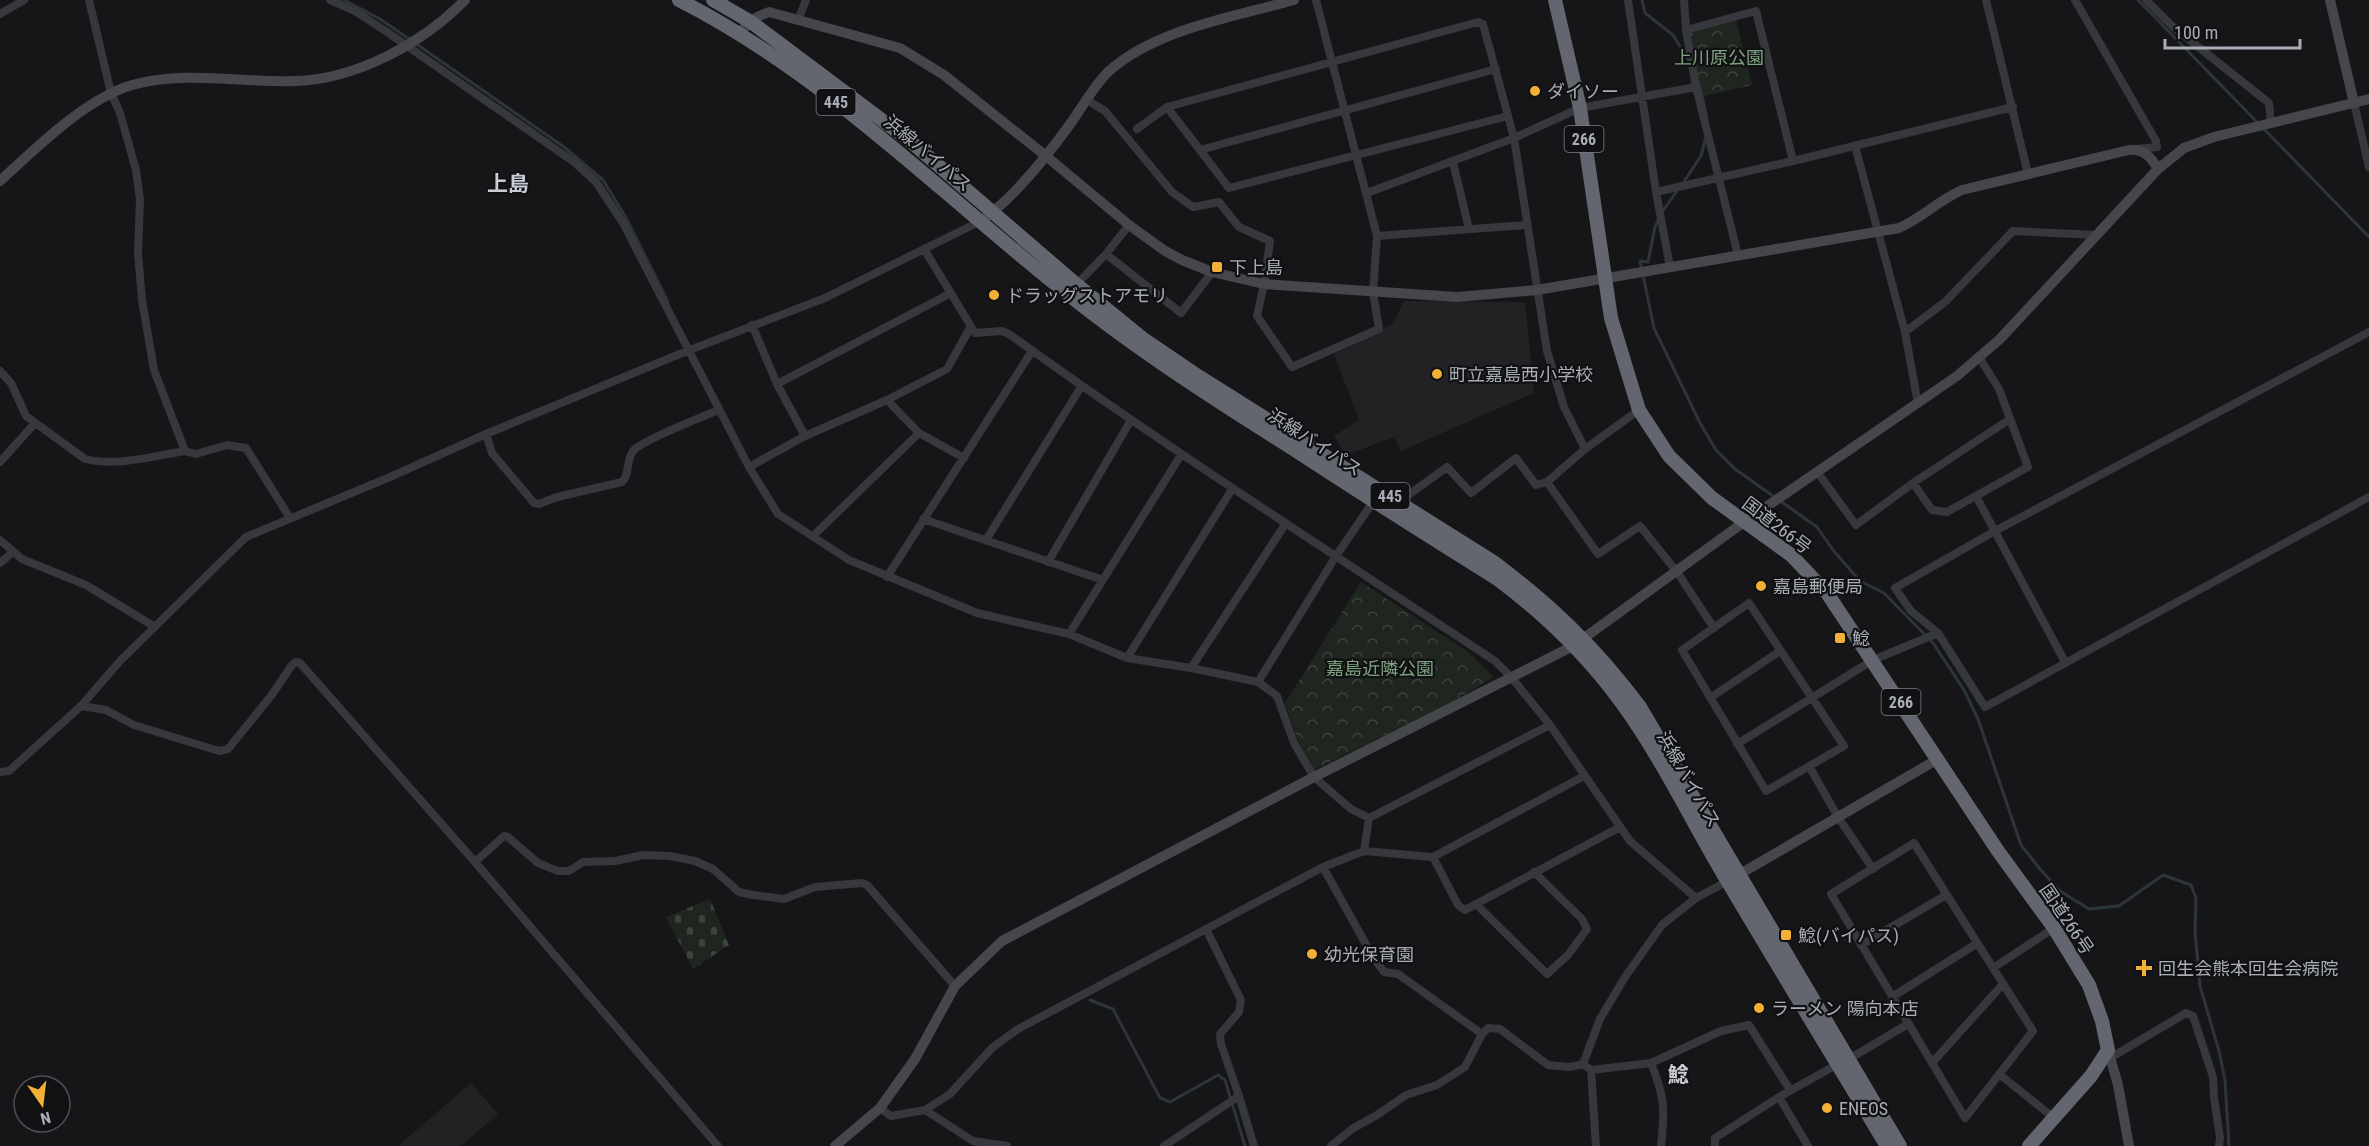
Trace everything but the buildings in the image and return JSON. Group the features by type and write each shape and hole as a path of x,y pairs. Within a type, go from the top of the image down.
{"highway":[{"name":"浜線バイパス","path":"679,0 738,33 795,72 884,138 981,221 1142,338 1377,495 1495,563 1537,595 1579,642 1616,675 1640,707 1733,878 1844,1062 1900,1146"},
{"name":"浜線バイパス","path":"714,0 751,22 910,141 994,212 1071,288"},
{"name":"国道266号","path":"1556,0 1580,108 1611,318 1639,410 1669,456 1712,498 1791,555 1814,576 1873,660 1998,851 2054,928 2089,985 2102,1021 2109,1054"},
{"path":"2029,1146 2109,1054"},
{"name":"浜線バイパス","path":"1844,1062 1887,1146"}],"street":[{"path":"0,14 24,0"},
{"path":"89,0 111,93 136,170 140,199 138,253 142,300 154,370 185,451"},
{"path":"330,0 355,11 407,46 574,162 596,182 623,223 687,351 749,467 778,514 849,560 977,614 1069,634 1127,658 1258,682 1277,696 1294,743 1314,777 1351,809 1369,819"},
{"path":"0,181 78,115 111,93 132,85 170,77 298,81 338,74 368,65 407,46 465,0"},
{"path":"798,20 806,0"},
{"path":"0,772 9,771 81,706 120,661 246,537 687,351 825,298 981,221 994,212 1046,156 1110,71 1128,57 1163,38 1294,0"},
{"path":"1087,100 1105,111 1172,192 1193,207 1219,202 1239,227 1270,241 1257,316 1292,367 1379,329 1373,292 1377,236 1316,0"},
{"path":"1628,0 1656,192 1670,267"},
{"path":"1684,0 1686,30 1696,87 1738,255"},
{"path":"1986,0 2028,174"},
{"path":"738,33 762,14 769,12 900,48 944,75 1129,225 1174,256 1212,272 1264,284 1457,297 1537,290 1878,233 1908,224 1939,202 1962,190 2136,149 2157,147 2156,141 2075,0"},
{"path":"2146,0 2172,26 2269,103 2271,124"},
{"path":"2330,0 2369,167"},
{"path":"1686,30 1756,11 1793,161"},
{"path":"1137,129 1167,107 1478,22 1483,24 1514,138 1547,351 1564,407 1586,449"},
{"path":"1200,150 1496,69"},
{"path":"1367,193 1514,138 1580,108 1696,87"},
{"path":"836,1146 880,1108 915,1059 955,986 1002,941 1314,777 1579,642 1744,522 1917,404 1979,357 2000,339 2158,169 2184,148 2214,137 2369,99"},
{"path":"1167,107 1229,188 1508,116"},
{"path":"1656,192 2013,107"},
{"path":"1856,146 1905,332 1917,404"},
{"path":"2136,149 2152,159 2158,169"},
{"path":"1453,162 1469,229"},
{"path":"1071,288 1106,254 1129,225"},
{"path":"1377,236 1527,225"},
{"path":"1905,332 1945,302 2013,231 2097,235"},
{"path":"924,249 970,328 980,334 1002,331 1181,455 1494,661 1511,677 1550,725 1630,841 1696,898"},
{"path":"1106,254 1180,313 1212,272"},
{"path":"777,384 951,293"},
{"path":"752,325 777,384 806,436"},
{"path":"749,467 806,436 887,400 948,369 970,328"},
{"path":"2369,332 1995,531 1895,588 1911,611 1938,633 1985,707 2369,497"},
{"path":"887,577 1032,351"},
{"path":"1913,483 1932,510 1947,512 2028,467 1999,389 1979,357"},
{"path":"0,371 11,383 27,416 85,459 95,462 117,461 185,451 196,454 227,445 246,448 290,518"},
{"path":"986,540 1081,387"},
{"path":"887,400 919,433 964,458"},
{"path":"486,434 492,453 534,503 539,504 557,497 622,482 626,479 628,460 634,450 676,428 719,410"},
{"path":"1407,496 1447,467 1471,493 1516,458 1536,485 1547,482 1586,449 1639,410"},
{"path":"1818,473 1856,525 1913,483 2010,419"},
{"path":"1048,562 1131,420"},
{"path":"0,462 35,423"},
{"path":"813,536 919,433"},
{"path":"1069,634 1181,455"},
{"path":"1547,482 1598,554 1640,526 1677,572 1714,627"},
{"path":"1127,658 1232,489"},
{"path":"1258,682 1336,556 1377,495"},
{"path":"1976,496 2065,662"},
{"path":"923,519 1103,580"},
{"path":"1191,668 1286,523"},
{"path":"0,540 22,559 86,585 155,627"},
{"path":"0,563 13,552"},
{"path":"1749,603 1780,651 1844,746 1766,792 1682,650 1749,603"},
{"path":"1737,744 1873,660 1938,633"},
{"path":"1710,698 1780,651"},
{"path":"81,706 106,710 134,725 219,751 228,749 271,696 292,665 296,662 300,663 475,862 718,1146"},
{"path":"1369,819 1550,725"},
{"path":"1583,1064 1600,1019 1625,977 1662,925 1696,898 1938,759"},
{"path":"1809,766 1838,817 1873,869"},
{"path":"880,1108 891,1116 926,1110 951,1094 993,1047 1018,1029 1207,931 1323,867 1364,851 1433,857 1584,776"},
{"path":"1364,851 1369,819"},
{"path":"1433,857 1458,905 1465,910 1620,827"},
{"path":"475,862 504,836 538,863 558,871 569,871 583,862 615,861 643,855 670,855 695,861 713,869 739,892 753,896 784,899 815,887 862,883 867,885 955,986"},
{"path":"1914,843 2033,1031 1965,1118 1831,894 1873,869 1914,843"},
{"path":"1323,867 1373,957 1384,972 1398,974 1482,1034"},
{"path":"1477,905 1547,974 1568,955 1587,929 1582,919 1534,872"},
{"path":"1861,945 1946,895"},
{"path":"1993,968 2054,928"},
{"path":"1207,931 1240,1000 1239,1012 1220,1034 1221,1044 1254,1146"},
{"path":"1892,997 1976,944"},
{"path":"1932,1063 2003,984"},
{"path":"2130,1146 2118,1084 2109,1054 2186,1013 2193,1016 2213,1077 2220,1138 2218,1146"},
{"path":"1715,1146 1714,1138 1779,1097 1908,1024"},
{"path":"1331,1146 1352,1129 1406,1095 1437,1085 1465,1067 1482,1034 1488,1028 1500,1029 1548,1065 1570,1067 1583,1064 1591,1070 1651,1063 1721,1031 1749,1025 1791,1090"},
{"path":"1651,1063 1661,1088 1665,1111 1661,1146"},
{"path":"1591,1070 1596,1146"},
{"path":"1999,1074 2054,1119"},
{"path":"1164,1146 1239,1096"},
{"path":"1779,1097 1808,1146"},
{"path":"926,1110 973,1141 1007,1146"}],"shaded area":[{"name":"町立嘉島西小学校","path":"1404,301 1525,302 1534,393 1401,451 1394,437 1346,455 1334,436 1359,420 1334,354 1367,339 1394,322"},
{"path":"471,1083 498,1114 461,1146 398,1146"}],"green space":[{"name":"上川原公園","path":"1736,20 1752,85 1701,97 1688,30"},
{"name":"嘉島近隣公園","path":"1361,582 1467,651 1494,677 1450,703 1314,770 1298,741 1285,703"},
{"path":"710,899 729,945 693,969 666,917"}],"waterway":[{"path":"344,0 380,19 409,39"},
{"path":"1642,0 1645,13 1673,35 1689,61"},
{"path":"2138,0 2258,123"},
{"path":"415,43 564,147 603,180 625,216 668,302"},
{"path":"1699,83 1707,118"},
{"path":"2263,128 2369,237"},
{"path":"1683,183 1701,156 1706,136"},
{"path":"1662,212 1679,188"},
{"path":"1659,218 1648,262 1640,261 1654,328 1699,421 1716,450 1735,469 1817,527 1833,550 1860,581 1884,593 1933,643 1964,690 1978,719 2021,845 2039,868 2060,891 2089,909 2119,906 2163,875 2191,885 2196,898 2195,931 2200,986 2225,1080 2229,1146"},
{"path":"1090,1000 1113,1009 1160,1098 1170,1102 1218,1075 1225,1080 1245,1146"}],"place":[{"name":"ダイソー","path":"1535,91"},
{"name":"下上島","path":"1217,267"},
{"name":"ドラッグストアモリ","path":"994,295"},
{"name":"町立嘉島西小学校","path":"1437,374"},
{"name":"嘉島郵便局","path":"1761,586"},
{"name":"鯰","path":"1840,638"},
{"name":"鯰(バイパス)","path":"1786,935"},
{"name":"幼光保育園","path":"1312,954"},
{"name":"回生会熊本回生会病院","path":"2144,968"},
{"name":"ラーメン 陽向本店","path":"1759,1008"},
{"name":"ENEOS","path":"1827,1108"}],"district":[{"name":"上島","path":"508,184"},
{"name":"鯰","path":"1678,1075"}]}
